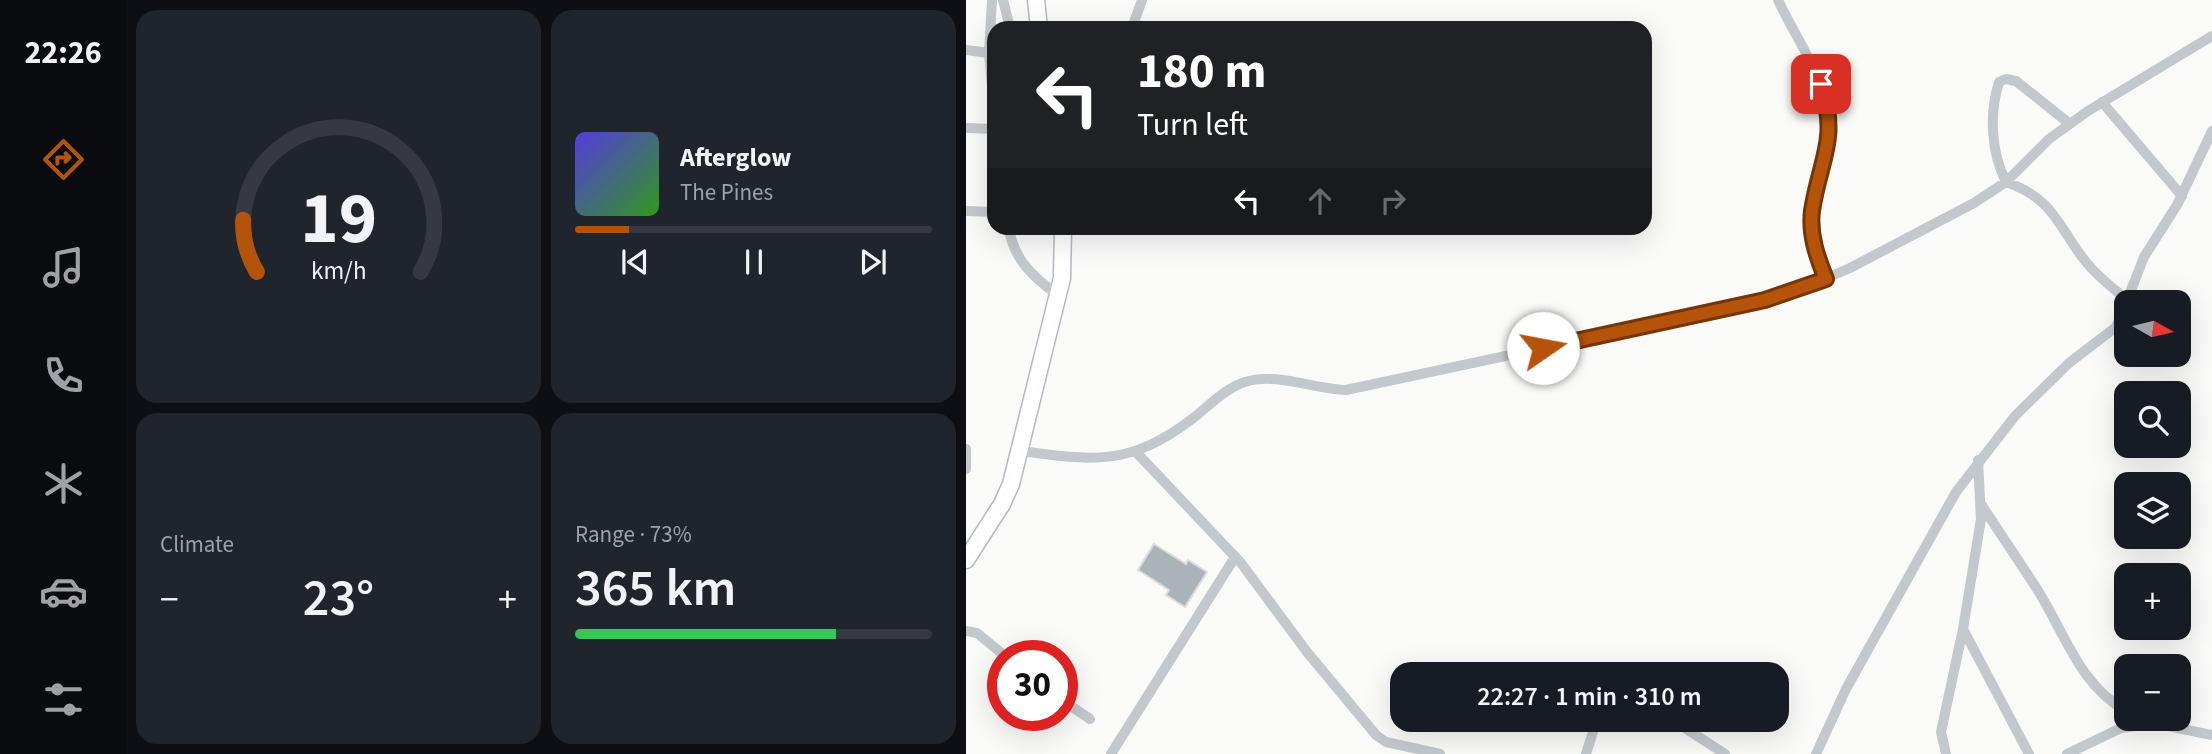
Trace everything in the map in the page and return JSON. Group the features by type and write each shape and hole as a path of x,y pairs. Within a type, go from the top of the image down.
{"main road":[{"path":"1036,0 1038,21"},
{"path":"966,560 1002,504 1020,451 1058,295 1065,255 1064,235"}],"street":[{"path":"991,21 992,0"},
{"path":"1003,0 1008,21"},
{"path":"1134,21 1142,0"},
{"path":"1778,0 1815,68 1825,99 1829,146 1812,212 1814,249 1826,279"},
{"path":"1020,451 1103,458 1136,452 1167,437 1223,393 1245,382 1265,379 1322,390 1346,390 1765,300 1826,279 1974,203 2006,182 2049,139 2070,124 2212,36"},
{"path":"966,50 987,52"},
{"path":"2070,124 2016,81 2006,79 2000,82 1996,93 1994,151 2006,182 2033,193 2041,200 2065,227 2085,261 2115,290"},
{"path":"2102,102 2182,196"},
{"path":"966,128 987,129"},
{"path":"2132,290 2144,257 2158,240 2182,196 2212,131"},
{"path":"966,211 987,212"},
{"path":"1012,235 1022,263 1036,280 1058,295"},
{"path":"1816,754 1846,689 1956,492 1978,460 2046,385 2114,329"},
{"path":"966,449 966,469"},
{"path":"1136,452 1235,557 1307,652 1377,735 1386,742 1440,754"},
{"path":"1946,754 1941,732 1963,629 1981,504 1978,460"},
{"path":"1981,504 2036,587 2080,668 2097,690 2114,702"},
{"path":"1111,754 1235,557"},
{"path":"1963,629 2029,754"},
{"path":"966,631 977,633 987,641"},
{"path":"1078,711 1090,719"},
{"path":"2067,754 2115,731"},
{"path":"2191,731 2212,735"},
{"path":"1585,754 1593,732"},
{"path":"1691,732 1725,754"}],"building":[{"path":"1154,544 1186,564 1188,560 1207,572 1185,607 1166,595 1169,590 1138,570"}],"route":[{"path":"1543,348 1765,300 1826,279 1814,249 1812,212 1829,146 1829,123 1821,84"}]}
